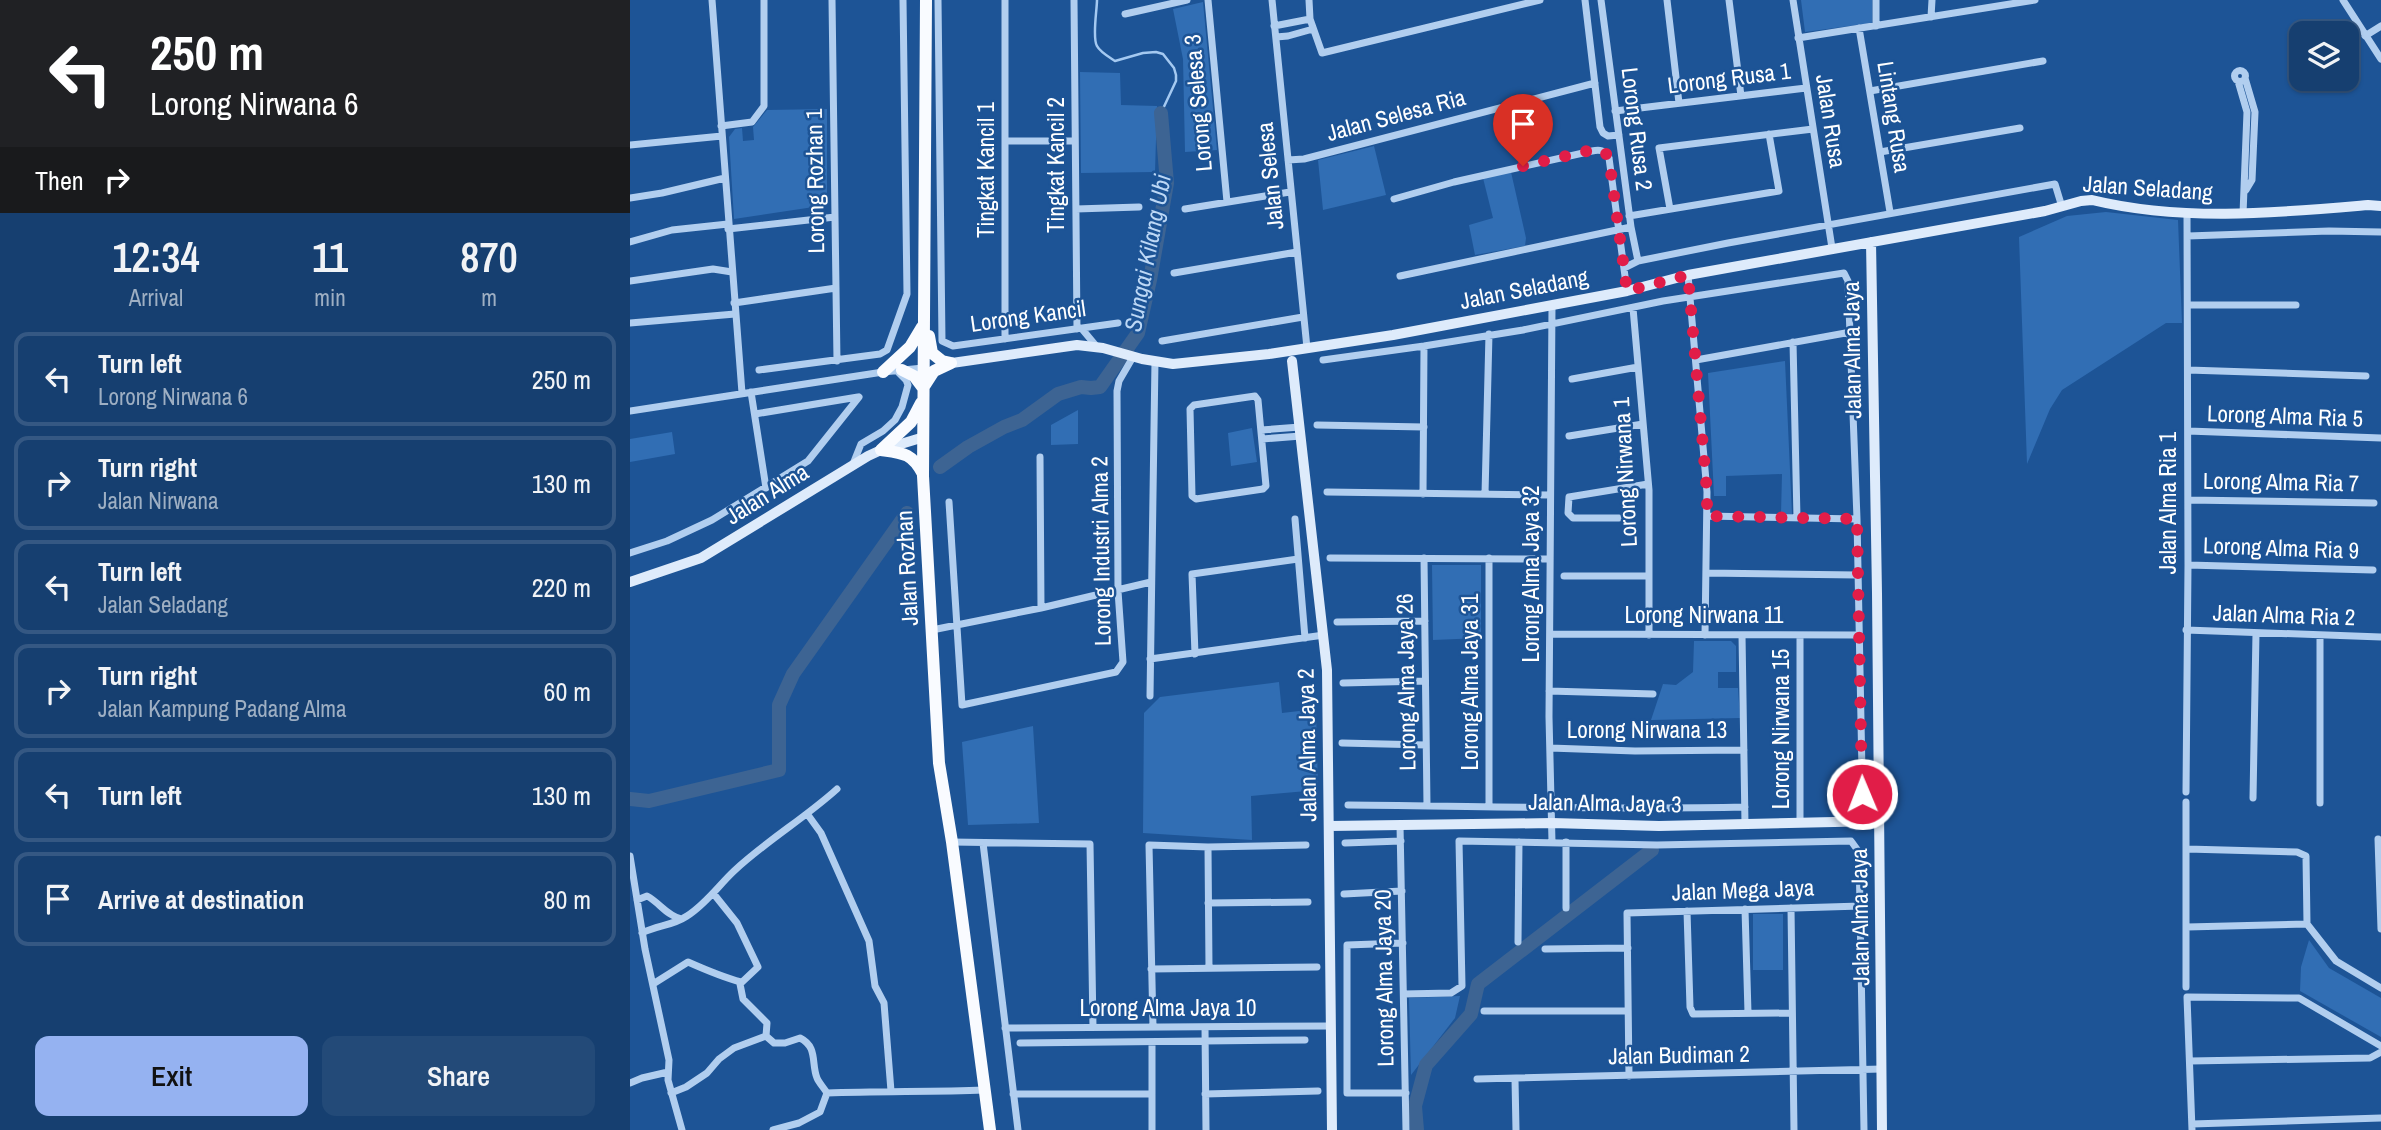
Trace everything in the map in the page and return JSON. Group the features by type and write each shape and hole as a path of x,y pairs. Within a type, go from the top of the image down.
{"main road":[{"name":"Jalan Rozhan","path":"926,0 923,475 939,763 990,1130"},
{"path":"923,323 932,353 951,363"},
{"path":"923,323 893,371 914,376 923,393"},
{"path":"881,450 911,422 934,371 951,363"},
{"path":"881,450 908,455 917,463 923,475"}],"street":[{"path":"712,0 735,314 747,393 755,414 766,488"},
{"path":"721,126 752,122 764,106 764,0"},
{"name":"Lorong Rozhan 1","path":"832,0 837,361"},
{"path":"759,370 837,361 880,354 887,350 907,294 903,0"},
{"path":"905,170 939,163 938,0"},
{"name":"Tingkat Kancil 1","path":"1005,0 1006,340"},
{"name":"Tingkat Kancil 2","path":"1074,0 1079,329"},
{"path":"1125,14 1187,0"},
{"name":"Lorong Selesa 3","path":"1208,0 1227,202"},
{"name":"Jalan Selesa","path":"1272,0 1307,348"},
{"path":"1309,0 1310,19 1322,54 1540,0"},
{"path":"1585,0 1600,127 1608,136 1619,135"},
{"name":"Lorong Rusa 2","path":"1601,0 1629,216 1638,261"},
{"path":"1667,0 1679,103"},
{"path":"1729,0 1741,96"},
{"name":"Jalan Rusa","path":"1793,0 1832,248"},
{"path":"1876,0 1876,26"},
{"path":"1931,0 1931,17"},
{"path":"1798,38 1931,17 1988,4 2035,0"},
{"path":"2343,0 2381,59"},
{"path":"1274,26 1310,19"},
{"path":"2365,36 2381,26"},
{"name":"Lintang Rusa","path":"1859,28 1890,212"},
{"path":"1276,37 1313,29"},
{"path":"1870,91 2043,61"},
{"path":"2241,80 2255,112 2252,180 2245,192 2244,214"},
{"name":"Jalan Selesa Ria","path":"1288,160 1304,159 1595,83"},
{"name":"Lorong Rusa 1","path":"1615,111 1806,88"},
{"path":"1880,152 2020,128"},
{"path":"1670,209 1659,148 1813,129"},
{"path":"1629,216 1779,191 1769,134"},
{"path":"630,145 722,136"},
{"path":"1006,141 1075,141"},
{"path":"1394,200 1454,182 1599,149 1609,158 1627,291"},
{"path":"1609,158 1621,156"},
{"name":"Lorong Kancil","path":"939,163 940,335 944,344 953,346 1006,340 1118,323"},
{"path":"630,198 725,178"},
{"path":"1624,268 1638,261 1890,212 2055,184 2062,206"},
{"path":"1185,209 1290,192"},
{"name":"Jalan Seladang","path":"923,368 1077,345 1155,361 1189,363 1269,354 1552,306 1688,275 2081,201 2187,214 2244,214 2381,206"},
{"path":"1076,209 1139,207"},
{"name":"Jalan Alma Ria 1","path":"2186,792 2187,214"},
{"path":"630,242 671,230 835,217"},
{"path":"1400,276 1631,227"},
{"path":"2188,236 2381,232"},
{"name":"Jalan Alma Jaya","path":"1871,242 1882,1130"},
{"path":"1174,273 1297,253"},
{"path":"630,281 713,269 732,272"},
{"name":"Jalan Seladang","path":"1323,360 1424,346 1690,297 1844,273 1848,281 1851,332"},
{"path":"1688,275 1707,492 1705,635"},
{"path":"734,303 836,288"},
{"path":"2188,305 2296,305"},
{"name":"Lorong Alma Jaya 32","path":"1552,306 1549,559 1552,842"},
{"name":"Lorong Nirwana 1","path":"1633,308 1648,484 1649,635"},
{"path":"630,323 735,314"},
{"path":"1162,341 1303,317"},
{"path":"1079,329 1100,348"},
{"path":"1696,360 1851,332 1863,822"},
{"path":"1485,494 1489,334"},
{"path":"1793,342 1797,517"},
{"path":"1269,354 1292,361 1320,346"},
{"path":"1423,494 1424,346"},
{"name":"Lorong Industri Alma 2","path":"962,705 1116,672 1123,662 1118,591 1117,391 1130,356"},
{"path":"1150,696 1155,361"},
{"name":"Jalan Alma Jaya 2","path":"1292,361 1327,670 1332,1130"},
{"path":"1572,379 1638,367"},
{"path":"630,411 923,368"},
{"path":"2188,370 2366,376"},
{"path":"853,465 861,444 883,431 895,420 902,407 908,385 906,380 893,371"},
{"path":"1255,396 1258,400 1261,430 1266,486 1263,489 1196,499 1192,496 1190,409 1194,404 1255,396"},
{"path":"630,553 667,541 712,520 808,461 859,397 755,414"},
{"path":"1569,436 1643,424"},
{"path":"1317,425 1424,427"},
{"path":"1261,430 1300,432"},
{"name":"Lorong Alma Ria 5","path":"2188,431 2381,438"},
{"path":"1262,439 1300,432"},
{"name":"Jalan Alma","path":"630,582 701,558 853,465 881,450 924,437"},
{"path":"1040,457 1041,608"},
{"path":"1619,519 1573,518 1568,513 1569,497 1648,484"},
{"path":"1327,492 1550,495"},
{"name":"Lorong Alma Ria 7","path":"2188,500 2374,502"},
{"name":"Jalan Rozhan","path":"949,502 962,705"},
{"path":"1707,516 1857,519"},
{"path":"1295,519 1305,638"},
{"path":"1330,558 1549,559"},
{"name":"Lorong Alma Jaya 26","path":"1424,558 1427,806"},
{"name":"Lorong Alma Jaya 31","path":"1489,558 1489,806"},
{"path":"1195,654 1192,574 1298,559"},
{"name":"Lorong Alma Ria 9","path":"2188,565 2373,570"},
{"path":"1706,573 1857,575"},
{"path":"1563,576 1649,576"},
{"path":"932,630 1152,582"},
{"path":"1337,622 1424,621"},
{"name":"Jalan Alma Ria 2","path":"2186,630 2381,638"},
{"path":"2253,798 2256,633"},
{"name":"Lorong Nirwana 11","path":"1550,634 1858,635"},
{"path":"1150,659 1324,635"},
{"path":"1742,635 1745,824"},
{"name":"Lorong Nirwana 15","path":"1800,635 1800,823"},
{"path":"2320,635 2320,803"},
{"path":"1343,683 1425,681"},
{"path":"1549,691 1653,694"},
{"path":"1342,743 1426,745"},
{"name":"Lorong Nirwana 13","path":"1550,748 1635,751 1744,750"},
{"path":"642,933 681,919 713,893 735,870 808,815 837,789"},
{"path":"2186,802 2186,987"},
{"name":"Jalan Alma Jaya 3","path":"1348,805 1640,809 1745,807"},
{"path":"808,815 821,833 869,941 875,986 884,1003 891,1091"},
{"name":"Jalan Alma Jaya 3","path":"1330,826 1552,823 1659,826 1879,821"},
{"path":"1825,823 1827,840"},
{"name":"Lorong Alma Jaya 20","path":"1400,825 1406,1130"},
{"path":"1657,845 1659,826"},
{"path":"2378,839 2381,929"},
{"path":"1345,843 1401,841"},
{"name":"Jalan Alma Jaya 3","path":"1404,994 1451,993 1462,986 1459,842 1657,845 1851,841 1859,852 1861,906"},
{"path":"952,842 1090,844 1093,1027"},
{"path":"1518,942 1519,842"},
{"path":"1566,842 1566,908"},
{"path":"983,843 1018,1130"},
{"path":"1153,1027 1149,845 1306,845"},
{"path":"1208,847 1209,968"},
{"path":"2188,849 2297,852 2306,856 2307,924 2336,961 2381,988"},
{"path":"630,856 642,933 669,1060 671,1093 682,1130"},
{"path":"1343,894 1402,891"},
{"path":"713,893 737,923 758,967 741,982"},
{"path":"637,900 647,896 668,915 681,919"},
{"path":"1208,903 1308,902"},
{"path":"1861,906 1864,1130"},
{"name":"Jalan Mega Jaya","path":"1628,948 1627,913 1861,906"},
{"path":"1791,908 1794,1130"},
{"path":"1745,909 1748,1013"},
{"path":"1687,911 1690,1007 1693,1014 1793,1013"},
{"path":"2187,928 2307,924"},
{"path":"1403,943 1347,945 1347,1093 1406,1093"},
{"path":"1545,949 1628,948 1629,1076"},
{"path":"653,984 688,962 704,972 719,973 722,978 741,982"},
{"path":"1152,969 1317,967"},
{"path":"741,982 743,999 767,1023 766,1036"},
{"path":"2381,1046 2299,998 2187,997 2192,1127 2381,1118"},
{"path":"1484,1011 1627,1011"},
{"name":"Lorong Alma Jaya 10","path":"1004,1028 1331,1026"},
{"path":"1205,1027 1206,1130"},
{"path":"766,1036 774,1043 786,1043 800,1038 805,1041 814,1053 817,1077 827,1093"},
{"path":"671,1093 707,1073 719,1059 734,1048 766,1036"},
{"name":"Lorong Alma Jaya 10","path":"1020,1043 1305,1040"},
{"path":"1152,1042 1152,1130"},
{"path":"2190,1061 2370,1058 2381,1052"},
{"name":"Jalan Budiman 2","path":"1477,1079 1882,1069"},
{"path":"630,1083 668,1072"},
{"path":"1515,1079 1516,1130"},
{"path":"827,1093 984,1090"},
{"path":"1205,1094 1318,1091"},
{"path":"773,1130 799,1123 820,1112 827,1093"},
{"path":"1013,1094 1152,1094"}],"shaded area":[{"path":"1801,0 1872,0 1872,23 1805,32"},
{"path":"1203,2 1217,150 1185,152 1183,59 1173,9"},
{"path":"1080,72 1120,73 1121,105 1157,106 1155,172 1081,173"},
{"path":"827,109 827,205 734,219 729,137 735,129 742,128 743,141 754,140 753,127 767,110"},
{"path":"1374,146 1386,195 1323,210 1318,160"},
{"path":"1511,172 1526,238 1525,246 1475,255 1469,225 1493,218 1483,178"},
{"path":"2106,212 2178,220 2182,323 2166,323 2062,390 2050,409 2027,464 2019,237 2067,216"},
{"path":"1785,361 1792,514 1781,514 1782,474 1726,476 1726,496 1714,496 1708,373"},
{"path":"1078,410 1078,444 1051,445 1051,425"},
{"path":"1252,428 1257,462 1231,466 1228,433"},
{"path":"672,432 675,454 630,462 630,439"},
{"path":"1432,565 1481,565 1481,638 1433,640"},
{"path":"1694,641 1731,641 1736,646 1736,672 1718,672 1718,688 1738,688 1740,718 1651,720 1663,684 1676,685 1693,672"},
{"path":"1279,682 1282,713 1316,709 1318,790 1251,796 1252,840 1143,833 1144,713 1160,697"},
{"path":"1033,726 1039,823 968,825 962,742"},
{"path":"1753,914 1783,914 1783,970 1753,970"},
{"path":"2309,940 2329,968 2381,998 2381,1037 2300,991 2301,967"},
{"path":"1460,996 1455,1018 1411,1075 1409,998"}],"waterway":[{"name":"Sungai Kilang Ubi","path":"1097,0 1095,37 1102,52 1115,61 1156,52 1163,54 1174,68 1176,81 1161,113"},
{"name":"Sungai Kilang Ubi","path":"940,467 968,447 1022,420 1058,394 1081,387 1100,387 1138,333 1167,183 1161,113"},
{"name":"Sungai Kilang Ubi","path":"630,799 649,801 779,770 779,705 793,674 907,513"},
{"path":"1417,1130 1415,1106 1426,1065 1471,1014 1478,984 1652,850"}],"route":[{"path":"1523,166 1592,150 1605,152 1609,158 1627,291 1688,275 1707,516 1857,519 1862,794"}]}
